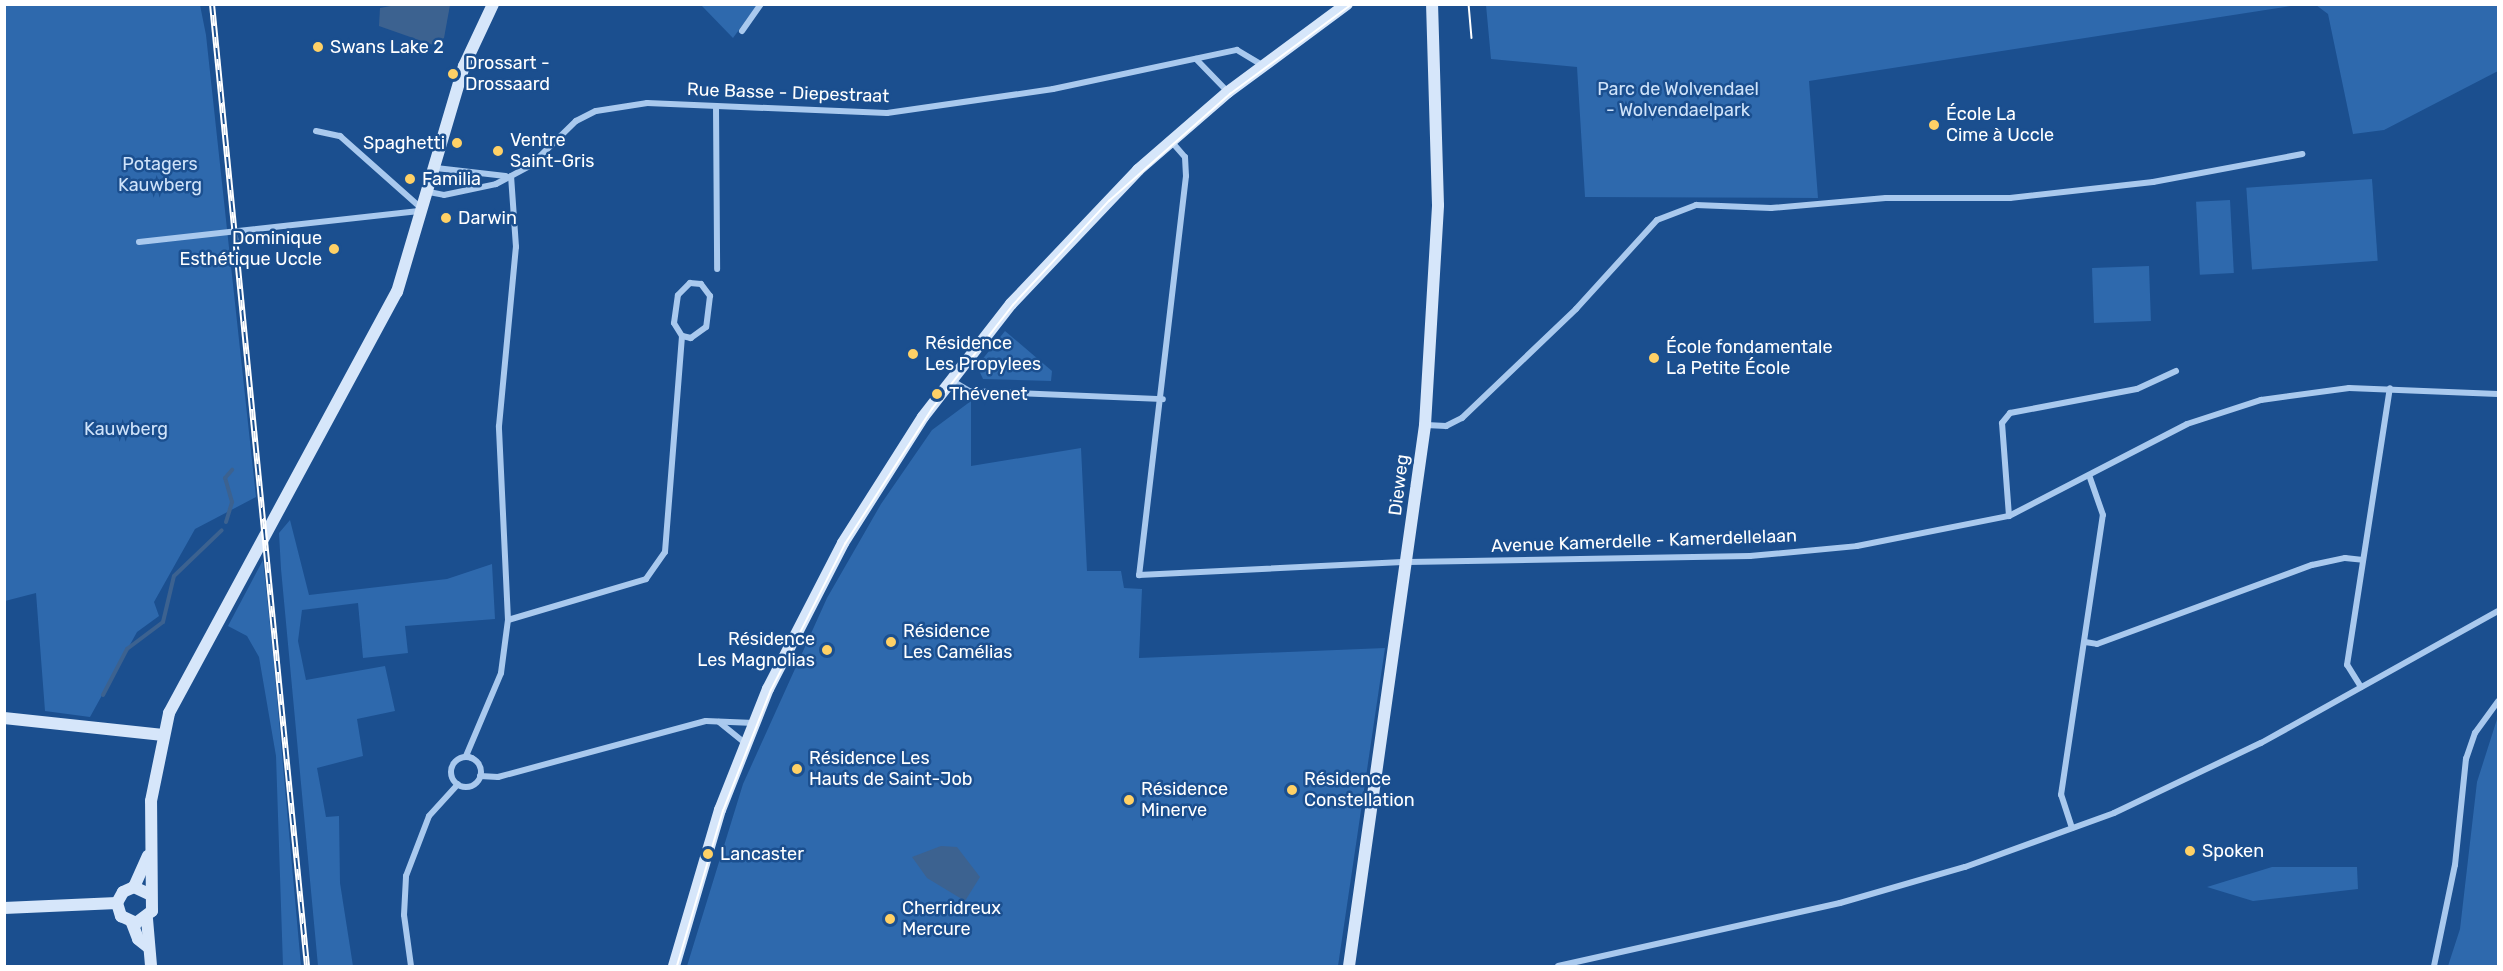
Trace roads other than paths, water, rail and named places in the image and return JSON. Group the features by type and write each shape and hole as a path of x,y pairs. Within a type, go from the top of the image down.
{"street":[{"path":"151,966 147,919 153,907 150,894 151,801 163,735 193,667 397,292 424,210 464,66 493,4"},
{"path":"742,31 761,4"},
{"path":"674,966 705,856 754,723 843,543 951,380 1053,256 1170,140 1262,65 1347,4"},
{"name":"Dieweg","path":"1349,966 1408,562 1425,425 1438,205 1432,4"},
{"name":"Rue Basse - Diepestraat","path":"429,192 476,190 509,176 596,111 646,103 887,113 1238,50 1262,65"},
{"path":"1196,59 1228,92"},
{"path":"716,106 717,269"},
{"path":"316,131 340,136 424,210"},
{"path":"951,380 969,391 1163,399 1186,164 1170,140"},
{"path":"1425,425 1446,426 1462,418 1576,309 1657,220 1696,205 1771,208 1886,198 2010,198 2152,182 2302,154"},
{"path":"436,168 509,176 516,247 500,426 508,620 499,679 466,756 472,758 480,776"},
{"path":"139,242 424,210"},
{"path":"508,620 646,579 665,552 682,336 674,322 678,295 685,285 701,284 710,296 706,327 694,338 682,336"},
{"path":"2009,516 2002,423 2010,413 2137,389 2176,371"},
{"name":"Avenue Kamerdelle - Kamerdellelaan","path":"1163,399 1138,575 1408,562 1750,556 1857,546 2009,516 2221,412 2272,398 2349,388 2499,394"},
{"path":"2361,687 2347,665 2390,388"},
{"path":"2072,828 2061,795 2103,515 2089,476"},
{"path":"2085,642 2097,644 2312,566 2344,558 2363,560"},
{"path":"1558,966 1840,903 2072,828 2171,787 2499,611"},
{"path":"2434,966 2456,855 2466,759 2475,733 2499,701"},
{"path":"4,718 163,735"},
{"path":"459,784 469,786 480,776 498,777 706,721 754,723"},
{"path":"719,722 746,744"},
{"path":"459,784 452,767 459,759 472,758"},
{"path":"411,966 404,915 409,866 429,816 459,784"},
{"path":"4,908 117,903 134,887 151,849"},
{"path":"134,887 150,894"},
{"path":"117,903 121,916 132,923 148,947"},
{"path":"132,923 147,919"}],"waterway":[{"path":"226,522 232,502 225,478 232,470"},
{"path":"103,695 127,649 163,622 174,576 222,530"}],"tram line":[{"path":"677,966 723,811 771,690 845,544 932,409 1013,305 1109,201 1230,94 1352,4"},
{"path":"1469,4 1472,38"}],"railway":[{"path":"212,4 307,966"}],"place":[{"name":"Swans Lake 2","path":"318,47"},
{"name":"Drossart - Drossaard","path":"453,74"},
{"name":"École La Cime à Uccle","path":"1934,125"},
{"name":"Spaghetti","path":"457,143"},
{"name":"Ventre Saint-Gris","path":"498,151"},
{"name":"Familia","path":"410,179"},
{"name":"Darwin","path":"446,218"},
{"name":"Dominique Esthétique Uccle","path":"334,249"},
{"name":"Résidence Les Propylees","path":"913,354"},
{"name":"École fondamentale La Petite École","path":"1654,358"},
{"name":"Thévenet","path":"937,394"},
{"name":"Résidence Les Camélias","path":"891,642"},
{"name":"Résidence Les Magnolias","path":"827,650"},
{"name":"Résidence Les Hauts de Saint-Job","path":"797,769"},
{"name":"Résidence Constellation","path":"1292,790"},
{"name":"Résidence Minerve","path":"1129,800"},
{"name":"Spoken","path":"2190,851"},
{"name":"Lancaster","path":"708,854"},
{"name":"Cherridreux Mercure","path":"890,919"}],"park label":[{"name":"Parc de Wolvendael - Wolvendaelpark","path":"1678,100"},
{"name":"Potagers Kauwberg","path":"160,175"},
{"name":"Kauwberg","path":"126,429"}]}
